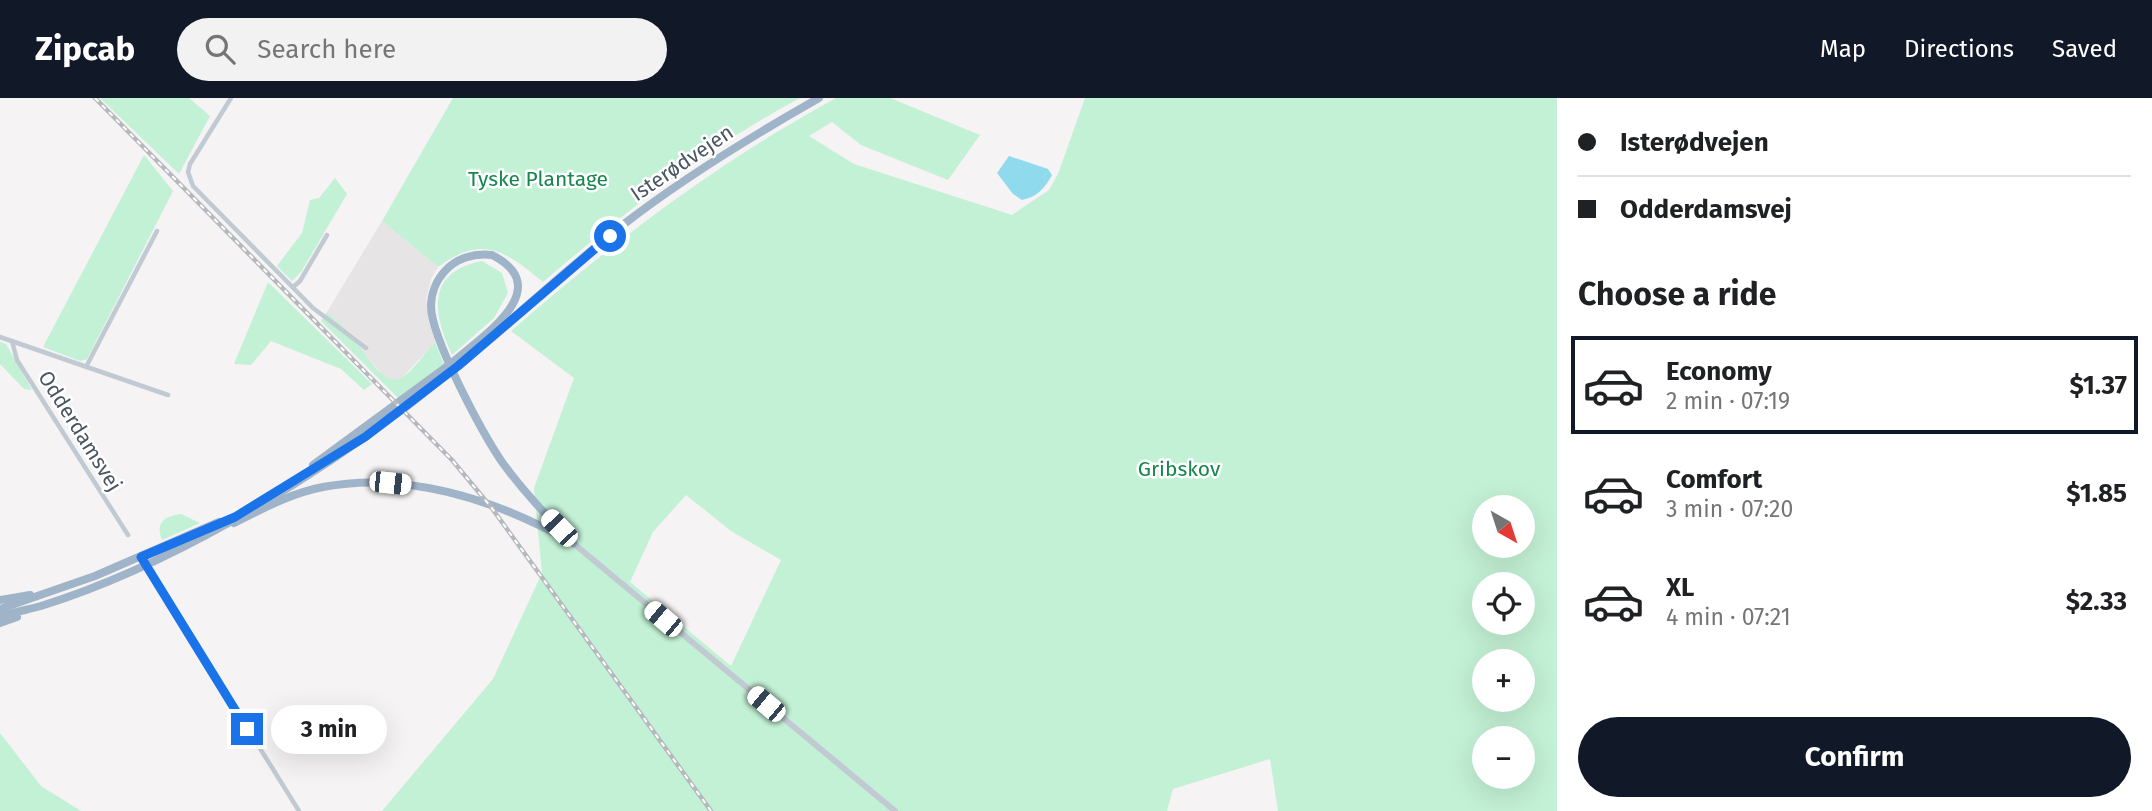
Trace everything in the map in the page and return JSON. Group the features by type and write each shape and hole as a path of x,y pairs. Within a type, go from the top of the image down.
{"highway":[{"name":"Isterødvejen","path":"0,617 39,607 204,536 294,482 415,400 584,257 657,200 746,140 819,98"},
{"path":"294,482 314,464 445,368 506,317 514,307 517,282 504,261 480,253 455,262 445,271 432,295 431,308 443,345 463,390 503,464 573,543"},
{"path":"204,536 291,496 322,487 390,483 462,497 541,526 573,543"},
{"name":"Isterødvejen","path":"0,609 143,561 235,517"},
{"path":"0,600 54,591"},
{"path":"0,623 39,607"}],"street":[{"path":"231,98 190,164 189,177 192,186 293,287 349,337 366,348"},
{"path":"86,367 157,231"},
{"path":"293,287 327,235"},
{"path":"0,337 168,395"},
{"name":"Odderdamsvej","path":"12,341 17,360 128,535"},
{"path":"573,543 895,811"},
{"path":"143,561 299,811"}],"shaded area":[{"path":"382,221 438,267 431,279 426,300 435,342 402,378 394,380 383,375 358,348 349,332 327,312"}],"green space":[{"path":"100,98 189,98 210,116 179,174"},
{"name":"Tyske Plantage","path":"453,98 800,98 699,160 604,231 543,282 517,262 493,250 468,251 438,267 382,221"},
{"name":"Gribskov","path":"836,98 890,98 980,135 948,180 861,145 832,122 809,136 854,164 1012,215 1049,190 1058,174 1085,98 1557,98 1557,811 1278,811 1270,759 1173,789 1167,811 382,811 493,679 542,573 534,488 574,378 511,331 628,235 749,150","holes":["686,495 731,531 781,560 731,666 630,582 653,532"]},
{"path":"144,155 173,191 87,359 80,361 43,347"},
{"path":"335,178 347,194 301,272 292,281 277,266 302,233 310,200 319,198"},
{"path":"482,261 502,273 508,293 494,318 452,355 441,325 438,297 442,285 451,275"},
{"path":"268,282 372,384 364,390 341,369 271,341 251,365 234,364"},
{"path":"327,312 347,330 371,362 386,376 401,378 435,342 444,364 399,399 321,321"},
{"path":"0,342 6,344 32,390 24,389 0,364"},
{"path":"181,514 200,523 162,540 162,521"},
{"path":"0,733 41,786 81,811 0,811"}],"water":[{"path":"1009,156 1048,169 1052,175 1032,197 1022,200 1013,194 997,173"}],"railway":[{"path":"95,98 452,460 491,507 711,811"}],"route":[{"path":"247,729 141,557 215,523 235,517 365,437 458,366 610,236"}]}
